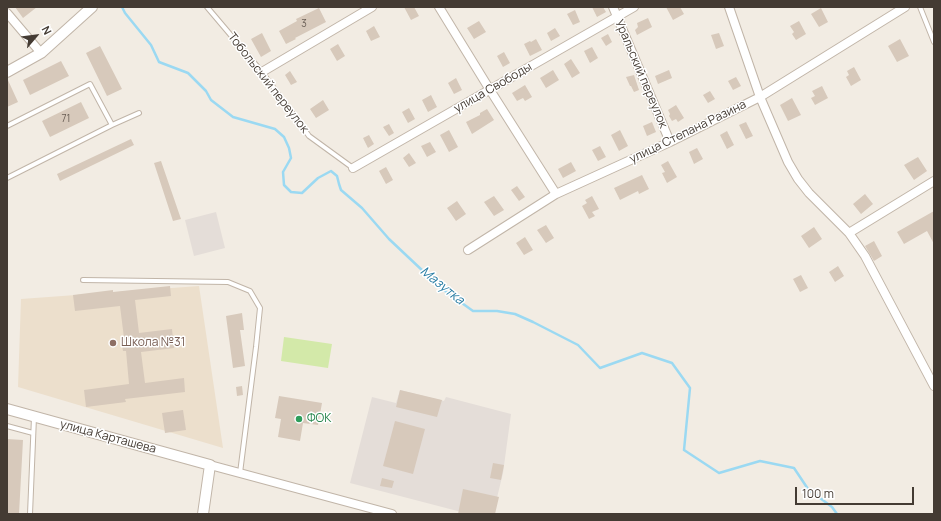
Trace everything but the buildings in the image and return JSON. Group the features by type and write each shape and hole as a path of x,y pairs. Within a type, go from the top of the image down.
{"street":[{"path":"7,72 41,53 92,7"},
{"path":"262,72 372,7"},
{"path":"439,7 556,194"},
{"name":"Уральский переулок","path":"612,7 670,142"},
{"name":"улица Свободы","path":"353,168 634,7"},
{"path":"729,7 760,97 788,162 798,179 809,193 849,233 865,256 934,386"},
{"name":"улица Степана Разина","path":"468,250 556,194 670,142 760,97 905,7"},
{"path":"7,13 41,53"},
{"path":"849,233 934,181"},
{"name":"улица Карташева","path":"7,409 392,514"},
{"path":"203,514 210,465"}],"lane":[{"name":"Тобольский переулок","path":"207,7 262,72 309,136 353,168"},
{"path":"920,7 934,42"},
{"path":"7,126 90,84 112,125"},
{"path":"7,178 139,112"},
{"path":"83,280 228,282 250,290 260,308 240,473"},
{"path":"30,514 34,417"},
{"path":"7,426 33,433"}],"shaded area":[{"path":"216,212 225,248 194,256 185,220"},
{"name":"Школа №31","path":"199,286 223,448 18,387 21,299"},
{"path":"400,390 444,401 446,397 511,414 503,473 493,514 469,514 350,483 372,397 396,403"}],"green space":[{"path":"284,337 332,344 328,368 281,361"}],"waterway":[{"name":"Мазутка","path":"122,7 125,13 151,45 159,62 188,73 206,91 211,100 233,117 275,129 284,137 289,148 291,158 283,172 284,185 291,192 302,193 318,178 331,171 337,176 341,190 362,208 389,239 441,288 473,311 497,311 515,314 533,322 578,345 600,368 642,353 672,363 690,388 684,450 719,473 760,461 794,468 808,489 832,507 837,514"}],"place":[{"name":"Школа №31","path":"113,343"},
{"name":"ФОК","path":"299,419"}]}
